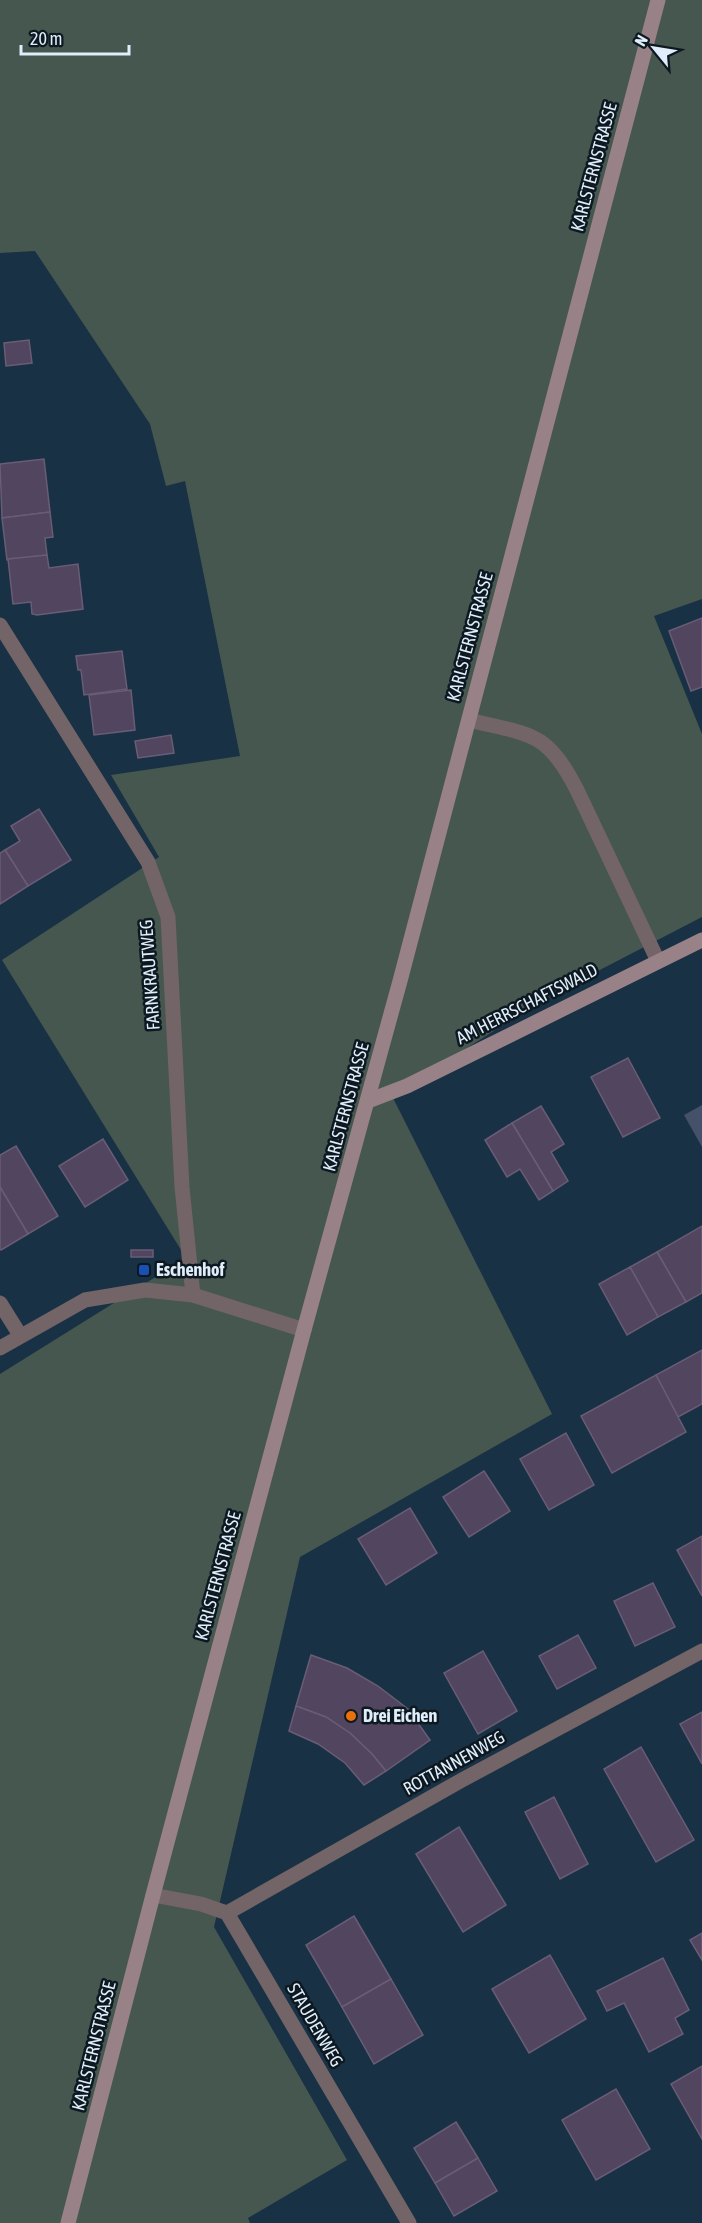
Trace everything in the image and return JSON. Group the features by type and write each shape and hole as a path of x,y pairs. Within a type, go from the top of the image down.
{"street":[{"name":"KARLSTERNSTRASSE","path":"68,2223 304,1330 368,1101 658,0"},
{"name":"FARNKRAUTWEG","path":"0,625 148,862 168,917 182,1187 193,1295"},
{"path":"469,720 530,734 540,740 566,767 658,961"},
{"name":"AM HERRSCHAFTSWALD","path":"368,1101 407,1086 702,940"},
{"path":"0,1348 85,1300 145,1290 193,1295 304,1330"},
{"path":"0,1303 20,1335"},
{"name":"ROTTANNENWEG","path":"227,1913 462,1780 702,1651"},
{"path":"153,1896 201,1904 227,1913"},
{"name":"STAUDENWEG","path":"227,1913 409,2223"}],"green space":[{"path":"0,0 702,0 702,599 654,616 702,734 702,917 542,1000 392,1096 552,1414 300,1557 214,1927 347,2160 248,2218 250,2223 0,2223 0,1374 186,1258 2,960 159,857 111,775 240,756 185,481 166,486 150,424 35,251 0,253"}],"water":[{"path":"702,1105 702,1147 684,1115"}],"building":[{"path":"29,340 32,363 6,366 4,343"},
{"path":"44,459 50,512 2,518 0,464"},
{"path":"50,512 53,537 45,538 47,555 7,560 2,518"},
{"path":"47,555 49,568 78,564 83,609 37,615 32,614 31,602 13,604 8,559"},
{"path":"702,618 702,687 691,691 669,631"},
{"path":"122,651 127,689 84,695 81,670 78,670 76,656"},
{"path":"131,690 135,730 94,735 89,695"},
{"path":"171,735 174,753 138,758 135,741"},
{"path":"39,809 71,860 28,886 5,850 20,841 11,826"},
{"path":"5,850 28,886 0,904 0,853"},
{"path":"628,1058 660,1118 623,1137 591,1077"},
{"path":"541,1106 564,1144 551,1152 568,1181 553,1191 512,1123"},
{"path":"512,1123 553,1191 539,1200 520,1169 507,1177 485,1140"},
{"path":"103,1139 128,1180 85,1207 59,1166"},
{"path":"16,1146 58,1216 28,1234 0,1187 0,1155"},
{"path":"0,1187 28,1234 1,1250 0,1249"},
{"path":"702,1226 702,1293 686,1302 657,1252"},
{"path":"131,1250 153,1250 153,1257 131,1257"},
{"path":"657,1252 686,1302 658,1317 630,1267"},
{"path":"630,1267 658,1317 627,1335 599,1284"},
{"path":"702,1350 702,1404 678,1417 656,1375"},
{"path":"656,1375 686,1432 612,1473 581,1416"},
{"path":"566,1433 594,1485 549,1510 520,1459"},
{"path":"484,1471 510,1511 469,1537 443,1497"},
{"path":"410,1508 437,1553 386,1585 358,1539"},
{"path":"702,1536 702,1596 677,1550"},
{"path":"653,1583 675,1627 635,1646 614,1601"},
{"path":"578,1635 596,1668 557,1689 539,1656"},
{"path":"483,1651 517,1711 478,1734 444,1673"},
{"path":"311,1655 347,1668 378,1686 408,1709 430,1740 386,1771 350,1733 326,1717 296,1706"},
{"path":"296,1706 326,1717 350,1733 386,1771 364,1785 345,1763 318,1744 289,1731"},
{"path":"702,1712 702,1764 680,1724"},
{"path":"641,1747 694,1840 656,1862 604,1769"},
{"path":"554,1797 588,1864 560,1879 525,1812"},
{"path":"459,1827 506,1905 463,1932 416,1854"},
{"path":"354,1916 391,1979 342,2007 306,1945"},
{"path":"702,1933 702,1960 690,1940"},
{"path":"550,1955 586,2019 529,2053 492,1989"},
{"path":"663,1958 689,2010 675,2018 683,2034 649,2052 624,2003 607,2011 597,1991"},
{"path":"391,1979 423,2035 374,2064 342,2007"},
{"path":"702,2066 702,2139 671,2084"},
{"path":"616,2089 650,2149 596,2180 562,2120"},
{"path":"456,2122 478,2158 435,2183 414,2148"},
{"path":"478,2158 497,2191 454,2216 435,2183"}],"place":[{"name":"Eschenhof","path":"144,1270"},
{"name":"Drei Eichen","path":"351,1716"}]}
